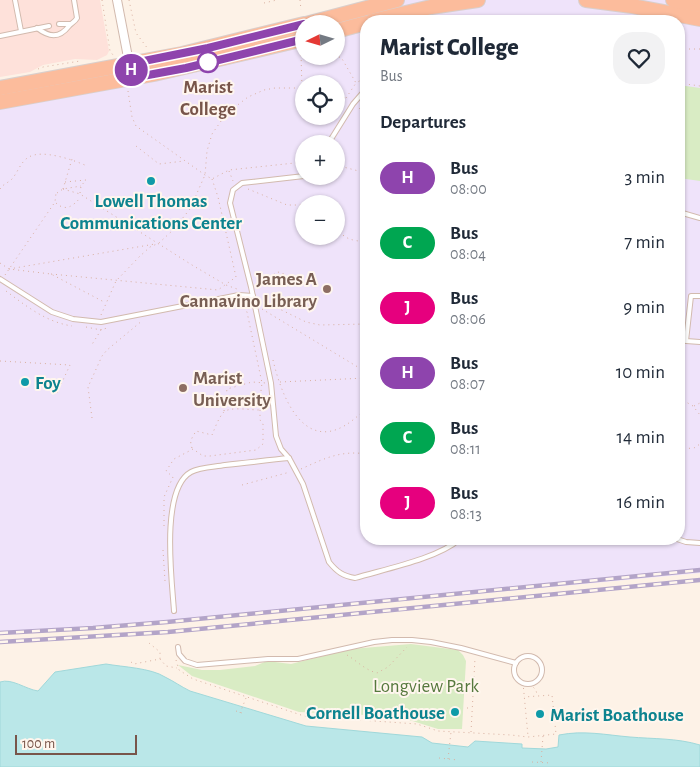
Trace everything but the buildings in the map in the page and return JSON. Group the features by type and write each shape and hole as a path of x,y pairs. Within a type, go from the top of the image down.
{"highway":[{"path":"340,15 397,0"},
{"path":"397,15 431,7 478,0"},
{"path":"586,0 679,15"},
{"path":"673,0 700,5"},
{"path":"685,16 700,19"},
{"path":"345,28 360,24"},
{"path":"0,88 208,48 295,26"},
{"path":"0,102 130,82 295,41"}],"street":[{"path":"117,0 129,64 130,82"}],"lane":[{"path":"15,0 22,31"},
{"path":"59,24 70,24 76,21 74,0"},
{"path":"37,28 43,33 52,36 64,32 70,24"},
{"path":"0,36 49,26"},
{"path":"334,135 360,96"},
{"path":"295,177 242,182 236,186 230,196 271,383 276,436 281,449 297,470 303,484 329,562 336,571 346,577 355,578 412,561 451,545"},
{"path":"685,214 700,218"},
{"path":"1,280 52,312 73,319 101,322 239,295 253,296"},
{"path":"700,296 691,296 686,341 700,342"},
{"path":"174,611 170,563 172,512 178,488 183,478 191,471 206,468 289,458"},
{"path":"685,542 700,542"},
{"path":"178,647 179,654 185,661 197,664 268,658 298,659 374,642 412,640 476,651 516,663"},
{"path":"523,657 533,657 540,663 540,677 530,684 523,683 515,675 514,667 516,663 523,657"}],"path":[{"path":"102,0 110,51"},
{"path":"129,0 136,33 148,47"},
{"path":"264,4 277,0"},
{"path":"300,0 301,10"},
{"path":"685,49 700,49"},
{"path":"345,64 356,83"},
{"path":"345,98 356,83 360,81"},
{"path":"0,263 9,269 218,290 236,277 218,197 212,179 136,126 132,117 130,82"},
{"path":"685,84 700,86"},
{"path":"101,322 100,313 116,281 150,247 158,243 173,230 190,209 205,175 207,151 212,134 226,114 248,97 264,90 295,88"},
{"path":"136,146 159,164 184,161"},
{"path":"0,189 11,180 28,157 39,154 72,160 87,166"},
{"path":"63,189 72,160"},
{"path":"212,179 229,170 295,163"},
{"path":"345,167 360,171"},
{"path":"229,170 236,186 287,205 295,205"},
{"path":"55,202 61,207 68,208 75,204 81,195 81,186 86,180 65,182"},
{"path":"1,280 55,202 56,192 81,186"},
{"path":"63,189 81,195 226,285 306,322 320,325 360,324"},
{"path":"157,218 173,230"},
{"path":"345,237 360,242"},
{"path":"9,269 158,243"},
{"path":"251,287 278,272 287,275"},
{"path":"51,274 105,303"},
{"path":"238,299 244,305 247,312 262,383 260,420 263,424 263,444 256,450 210,456 203,456 193,449 190,443 196,431 212,435 224,411 228,389 252,382 262,383 271,383"},
{"path":"264,317 262,308 360,368"},
{"path":"92,418 88,387 102,356 143,320"},
{"path":"91,346 101,330"},
{"path":"272,353 278,382 293,413 305,424 316,431 331,432 341,429 360,414"},
{"path":"0,361 70,365 56,395"},
{"path":"278,382 360,378"},
{"path":"685,401 693,406 700,415"},
{"path":"693,406 700,403"},
{"path":"224,411 231,408 260,410"},
{"path":"685,449 694,448 700,444"},
{"path":"164,529 163,503 167,487 173,477 166,471 174,458 193,449"},
{"path":"242,485 297,470 323,458 353,452 360,453"},
{"path":"164,547 163,575 166,584"},
{"path":"338,651 360,663 368,670 377,673 388,667 412,640"},
{"path":"149,643 160,652 160,660 166,666 178,668 193,679 304,716 417,724 435,731 511,734 528,737 556,734 552,695 524,697"},
{"path":"471,732 476,651"},
{"path":"176,655 178,668"},
{"path":"131,662 134,664 160,660"},
{"path":"523,683 528,737"},
{"path":"530,684 536,690 537,695"},
{"path":"240,713 246,698"},
{"path":"466,708 472,708"},
{"path":"236,711 245,714"},
{"path":"448,759 451,732"},
{"path":"541,762 542,736"},
{"path":"439,758 458,760"},
{"path":"532,762 551,763"}],"shaded area":[{"path":"0,0 100,0 109,51 107,55 97,60 75,59 43,65 30,72 0,77"},
{"name":"Marist University","path":"397,0 676,0 700,4 700,573 113,628 0,633 0,102 134,78 131,63 295,26 295,65 345,65 345,15 340,15"}],"green space":[{"path":"685,86 700,88 700,181 685,179"},
{"name":"Longview Park","path":"411,644 458,650 463,655 466,661 462,729 438,729 406,719 299,712 192,676 178,665 202,670 220,670 255,666 267,661 291,664 351,649"}],"water":[{"path":"106,664 137,668 159,674 190,691 306,726 422,737 432,743 468,747 475,741 522,744 522,748 546,749 558,747 559,735 577,733 674,740 700,745 700,767 0,767 0,682 9,681 38,691 55,672"}],"railway":[{"path":"0,633 167,622 700,570"},
{"path":"0,642 168,632 700,580"}],"bus line":[{"name":"H","path":"295,26 182,54 129,64 132,78 186,68 295,41"}],"place":[{"name":"Marist College","path":"208,62"},
{"name":"Lowell Thomas Communications Center","path":"151,181"},
{"name":"James A Cannavino Library","path":"327,289"},
{"name":"Foy","path":"25,382"},
{"name":"Marist University","path":"183,388"},
{"name":"Cornell Boathouse","path":"455,712"},
{"name":"Marist Boathouse","path":"540,714"}]}
